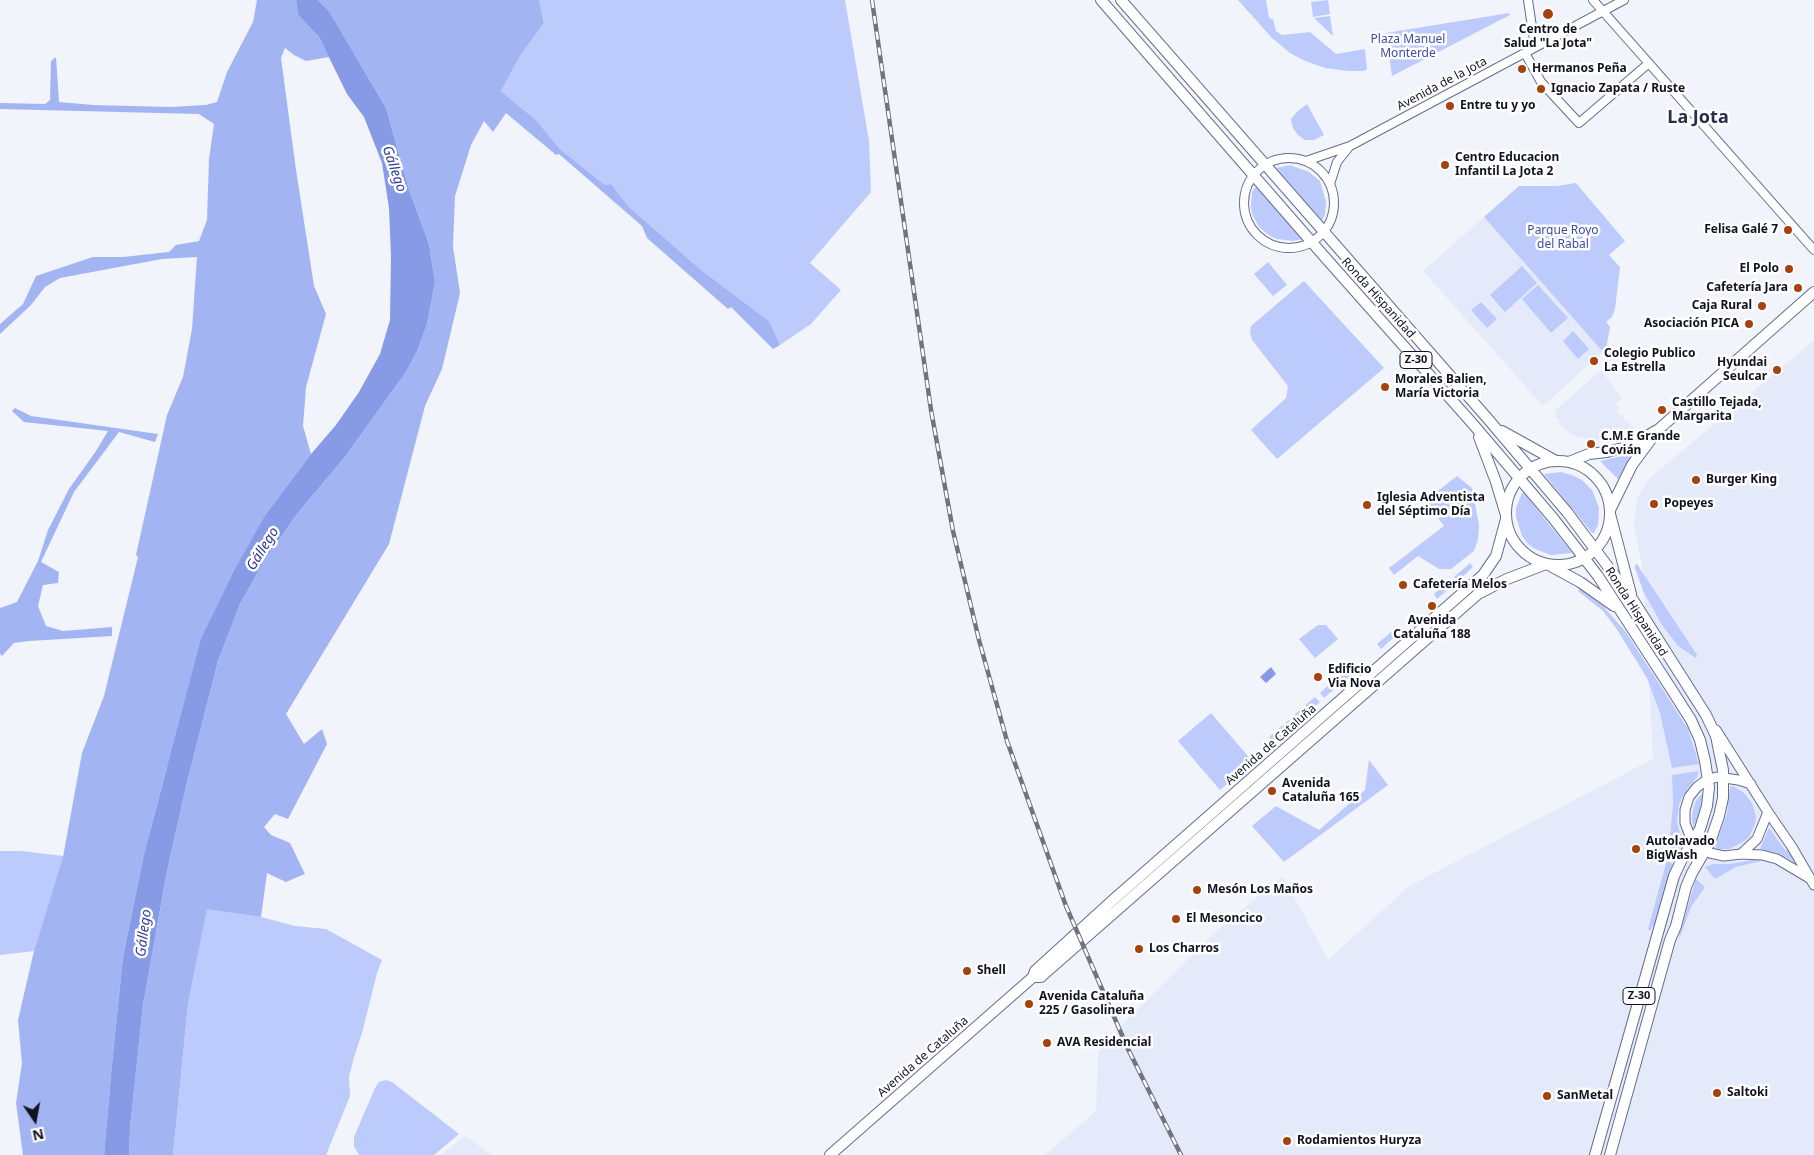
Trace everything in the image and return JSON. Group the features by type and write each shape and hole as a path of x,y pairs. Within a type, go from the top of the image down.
{"main road":[{"name":"Ronda Hispanidad","path":"1102,0 1553,518 1584,558 1619,609 1691,720 1700,740 1708,779 1708,806 1700,829 1674,876 1595,1155"},
{"name":"Ronda Hispanidad","path":"1121,0 1488,419 1596,549 1633,600 1792,847 1812,882"},
{"name":"Avenida de Cataluña","path":"1569,462 1589,454 1628,447 1659,429 1814,292"},
{"path":"1488,419 1504,432 1556,461"},
{"path":"1472,423 1486,452 1510,534 1518,548 1531,558 1547,564 1580,582 1619,609"},
{"name":"Avenida de Cataluña","path":"1033,977 1041,977 1472,599 1501,582 1547,564 1562,565 1584,558 1596,549 1606,533 1610,512 1632,465 1659,429"},
{"name":"Avenida de Cataluña","path":"830,1155 1033,977 1035,971 1113,900 1483,576 1496,556 1506,517 1508,496 1518,479 1530,469 1556,461 1569,462 1579,466 1595,476 1606,492 1610,512"},
{"path":"1610,512 1633,600"},
{"name":"Ronda Hispanidad","path":"1610,1155 1686,887 1714,831 1723,798 1723,766 1716,736 1706,715"},
{"path":"1751,784 1723,777 1708,779 1697,786 1686,803 1685,823 1694,841 1705,851 1724,856 1740,854 1777,858 1812,882"},
{"path":"1740,854 1756,839 1768,812"}],"street":[{"path":"1528,0 1535,47"},
{"path":"1593,0 1814,250"},
{"name":"Avenida de la Jota","path":"1306,161 1350,146 1624,0"},
{"path":"1525,52 1541,82 1579,123 1649,63"},
{"name":"Avenida de la Jota","path":"1330,184 1337,162 1350,146"},
{"path":"1286,158 1306,161 1321,171 1330,184 1334,198 1333,213 1323,232 1312,242 1296,248 1273,246 1257,236 1247,222 1244,206 1246,189 1254,175 1265,164 1286,158"}],"shaded area":[{"path":"257,0 296,0 298,15 319,37 329,57 306,61 285,48 281,58 314,286 326,314 306,387 303,426 311,454 266,514 167,767 144,854 123,957 104,1155 23,1155 16,1103 22,1063 18,1020 34,951 63,857 82,753 104,696 138,557 136,555 167,415 183,377 192,329 197,257 162,259 60,278 45,287 31,305 0,334 0,324 23,304 36,276 93,257 123,257 169,252 176,245 199,241 207,220 209,159 214,124 199,114 0,109 0,103 45,104 50,100 51,61 56,57 59,102 171,107 206,105 217,102 227,72 253,22"},
{"path":"318,0 539,0 544,23 520,56 501,91 536,120 560,149 605,185 611,184 629,207 700,269 769,321 780,345 773,349 731,307 728,309 647,238 642,226 559,154 556,155 506,113 493,132 484,121 471,145 455,196 453,247 460,293 442,369 425,406 389,544 286,714 304,744 322,729 327,744 288,819 275,814 264,827 271,835 290,843 305,874 286,882 267,873 261,917 207,909 188,1004 173,1155 129,1155 130,1128 143,1005 167,871 187,782 218,661 240,604 264,561 297,514 344,458 406,372 418,349 427,324 435,282 429,244 409,190 386,108 329,11"},
{"path":"1484,217 1603,352 1543,406 1423,271"},
{"path":"1814,340 1814,1155 1045,1155 1096,1111 1098,1052 1128,1019 1212,935 1283,876 1328,960 1409,886 1653,759 1643,572 1634,526 1637,498 1649,479"},
{"path":"1601,370 1622,398 1616,404 1619,408 1616,411 1635,429 1615,438 1596,440 1575,436 1558,423 1560,421 1554,415 1557,413 1555,411"},
{"path":"15,408 31,416 158,434 155,442 119,432 74,492 41,562 59,572 58,583 43,585 38,606 46,626 63,631 112,627 112,636 14,643 2,656 0,654 0,608 17,602 38,561 48,530 69,489 108,431 24,422 12,411"},
{"path":"465,1136 492,1155 440,1155"}],"green space":[{"path":"539,0 845,0 869,141 871,192 810,263 841,290 811,324 780,345 769,321 700,269 629,207 611,184 605,185 560,149 536,120 501,91 520,56 544,23"},
{"path":"1238,0 1266,0 1269,18 1273,19 1276,31 1282,35 1310,32 1336,54 1365,49 1367,69 1364,71 1348,71 1325,68 1303,60 1290,53 1271,37"},
{"path":"1328,0 1330,14 1313,17 1311,2"},
{"name":"Plaza Manuel Monterde","path":"1509,13 1510,15 1392,76 1386,33"},
{"path":"1330,16 1333,36 1314,18"},
{"path":"1307,104 1324,135 1314,140 1305,140 1298,135 1293,128 1291,119"},
{"path":"1290,165 1309,172 1320,181 1326,202 1322,221 1276,168"},
{"name":"Parque Royo del Rabal","path":"1576,183 1625,241 1609,255 1620,267 1615,309 1612,317 1606,322 1610,327 1606,349 1603,352 1484,217 1519,186 1557,186"},
{"path":"1256,187 1302,239 1293,241 1277,239 1259,227 1252,214 1251,206 1252,192"},
{"path":"1268,262 1287,285 1273,296 1254,274"},
{"path":"1522,266 1537,283 1505,312 1490,295"},
{"path":"1304,281 1384,368 1277,459 1251,430 1286,398 1288,386 1252,340 1250,332 1251,326"},
{"path":"1538,285 1568,318 1551,333 1522,299"},
{"path":"1481,302 1497,319 1487,328 1471,310"},
{"path":"1573,331 1589,349 1578,359 1563,341"},
{"path":"1633,451 1635,453 1618,479 1600,461 1617,457"},
{"path":"1561,472 1582,480 1592,490 1599,508 1598,525 1594,533 1592,533 1544,474"},
{"path":"1457,476 1472,488 1479,525 1478,539 1474,551 1451,569 1439,569 1418,556 1394,575 1389,568 1444,526 1425,501"},
{"path":"1522,493 1524,493 1572,553 1551,555 1528,544 1522,536 1516,517 1516,508"},
{"path":"1470,563 1473,567 1458,581 1454,577"},
{"path":"1637,564 1697,655 1696,658 1678,646 1662,625 1643,591 1635,568"},
{"path":"1449,581 1453,585 1437,599 1434,594"},
{"path":"1580,589 1603,606 1626,632 1688,729 1699,764 1672,768 1660,713 1647,678 1616,628 1603,611 1578,591"},
{"path":"1318,625 1326,625 1338,639 1315,658 1299,639"},
{"path":"1397,627 1401,631 1381,649 1377,644"},
{"path":"1355,664 1359,668 1343,682 1339,677"},
{"path":"1334,680 1339,685 1324,698 1320,693"},
{"path":"1315,697 1320,702 1298,721 1293,716"},
{"path":"1211,713 1253,762 1220,790 1178,741"},
{"path":"1289,720 1293,725 1274,743 1269,737"},
{"path":"1369,760 1388,785 1284,862 1252,826 1276,806 1319,830 1365,790"},
{"path":"1699,771 1697,777 1683,795 1679,805 1677,822 1682,840 1680,853 1669,847 1673,804 1672,775"},
{"path":"1733,786 1744,793 1752,803 1756,817 1755,824 1749,837 1743,842 1729,849 1717,849 1715,846 1727,814 1730,787"},
{"path":"1703,795 1701,807 1694,829 1692,820 1693,810 1696,801"},
{"path":"1769,828 1785,850 1790,851 1795,862 1778,853 1760,849"},
{"path":"0,851 22,851 63,856 34,951 0,955"},
{"path":"1758,859 1761,861 1736,867 1715,879 1705,867 1713,864 1730,864"},
{"path":"1667,860 1674,865 1656,921 1650,931 1648,929"},
{"path":"1696,879 1705,887 1691,907 1680,937 1679,936"},
{"path":"207,908 261,917 295,926 326,929 382,960 349,1077 350,1096 326,1155 173,1155 188,1004"},
{"path":"386,1080 392,1082 459,1134 434,1155 359,1155 354,1146 354,1137 375,1088 379,1082"}],"water":[{"name":"Gállego","path":"296,0 318,0 329,11 386,108 409,190 429,244 435,282 427,324 418,349 406,372 344,458 297,514 264,561 240,604 218,661 187,782 167,871 143,1005 130,1128 129,1155 104,1155 123,957 144,854 201,639 234,571 266,514 311,454 336,425 359,392 380,354 390,320 391,256 389,208 382,163 364,117 347,94 319,37 298,15"},
{"path":"1271,667 1276,674 1266,683 1260,677"}],"railway":[{"path":"872,0 931,410 953,531 979,640 1007,741 1066,906 1128,1049 1181,1155"}],"place":[{"name":"Centro de Salud \"La Jota\"","path":"1548,14"},
{"name":"Hermanos Peña","path":"1522,69"},
{"name":"Ignacio Zapata / Ruste","path":"1541,89"},
{"name":"Entre tu y yo","path":"1450,106"},
{"name":"Centro Educacion Infantil La Jota 2","path":"1445,165"},
{"name":"Felisa Galé 7","path":"1788,230"},
{"name":"El Polo","path":"1789,269"},
{"name":"Cafetería Jara","path":"1798,288"},
{"name":"Caja Rural","path":"1762,306"},
{"name":"Asociación PICA","path":"1749,324"},
{"name":"Colegio Publico La Estrella","path":"1594,361"},
{"name":"Hyundai Seulcar","path":"1777,370"},
{"name":"Morales Balien, María Victoria","path":"1385,387"},
{"name":"Castillo Tejada, Margarita","path":"1662,410"},
{"name":"C.M.E Grande Covián","path":"1591,444"},
{"name":"Burger King","path":"1696,480"},
{"name":"Popeyes","path":"1654,504"},
{"name":"Iglesia Adventista del Séptimo Día","path":"1367,505"},
{"name":"Cafetería Melos","path":"1403,585"},
{"name":"Avenida Cataluña 188","path":"1432,606"},
{"name":"Edificio Via Nova","path":"1318,677"},
{"name":"Avenida Cataluña 165","path":"1272,791"},
{"name":"Autolavado BigWash","path":"1636,849"},
{"name":"Mesón Los Maños","path":"1197,890"},
{"name":"El Mesoncico","path":"1176,919"},
{"name":"Los Charros","path":"1139,949"},
{"name":"Shell","path":"967,971"},
{"name":"Avenida Cataluña 225 / Gasolinera","path":"1029,1004"},
{"name":"AVA Residencial","path":"1047,1043"},
{"name":"Saltoki","path":"1717,1093"},
{"name":"SanMetal","path":"1547,1096"},
{"name":"Rodamientos Huryza","path":"1287,1141"}],"district":[{"name":"La Jota","path":"1698,118"}]}
